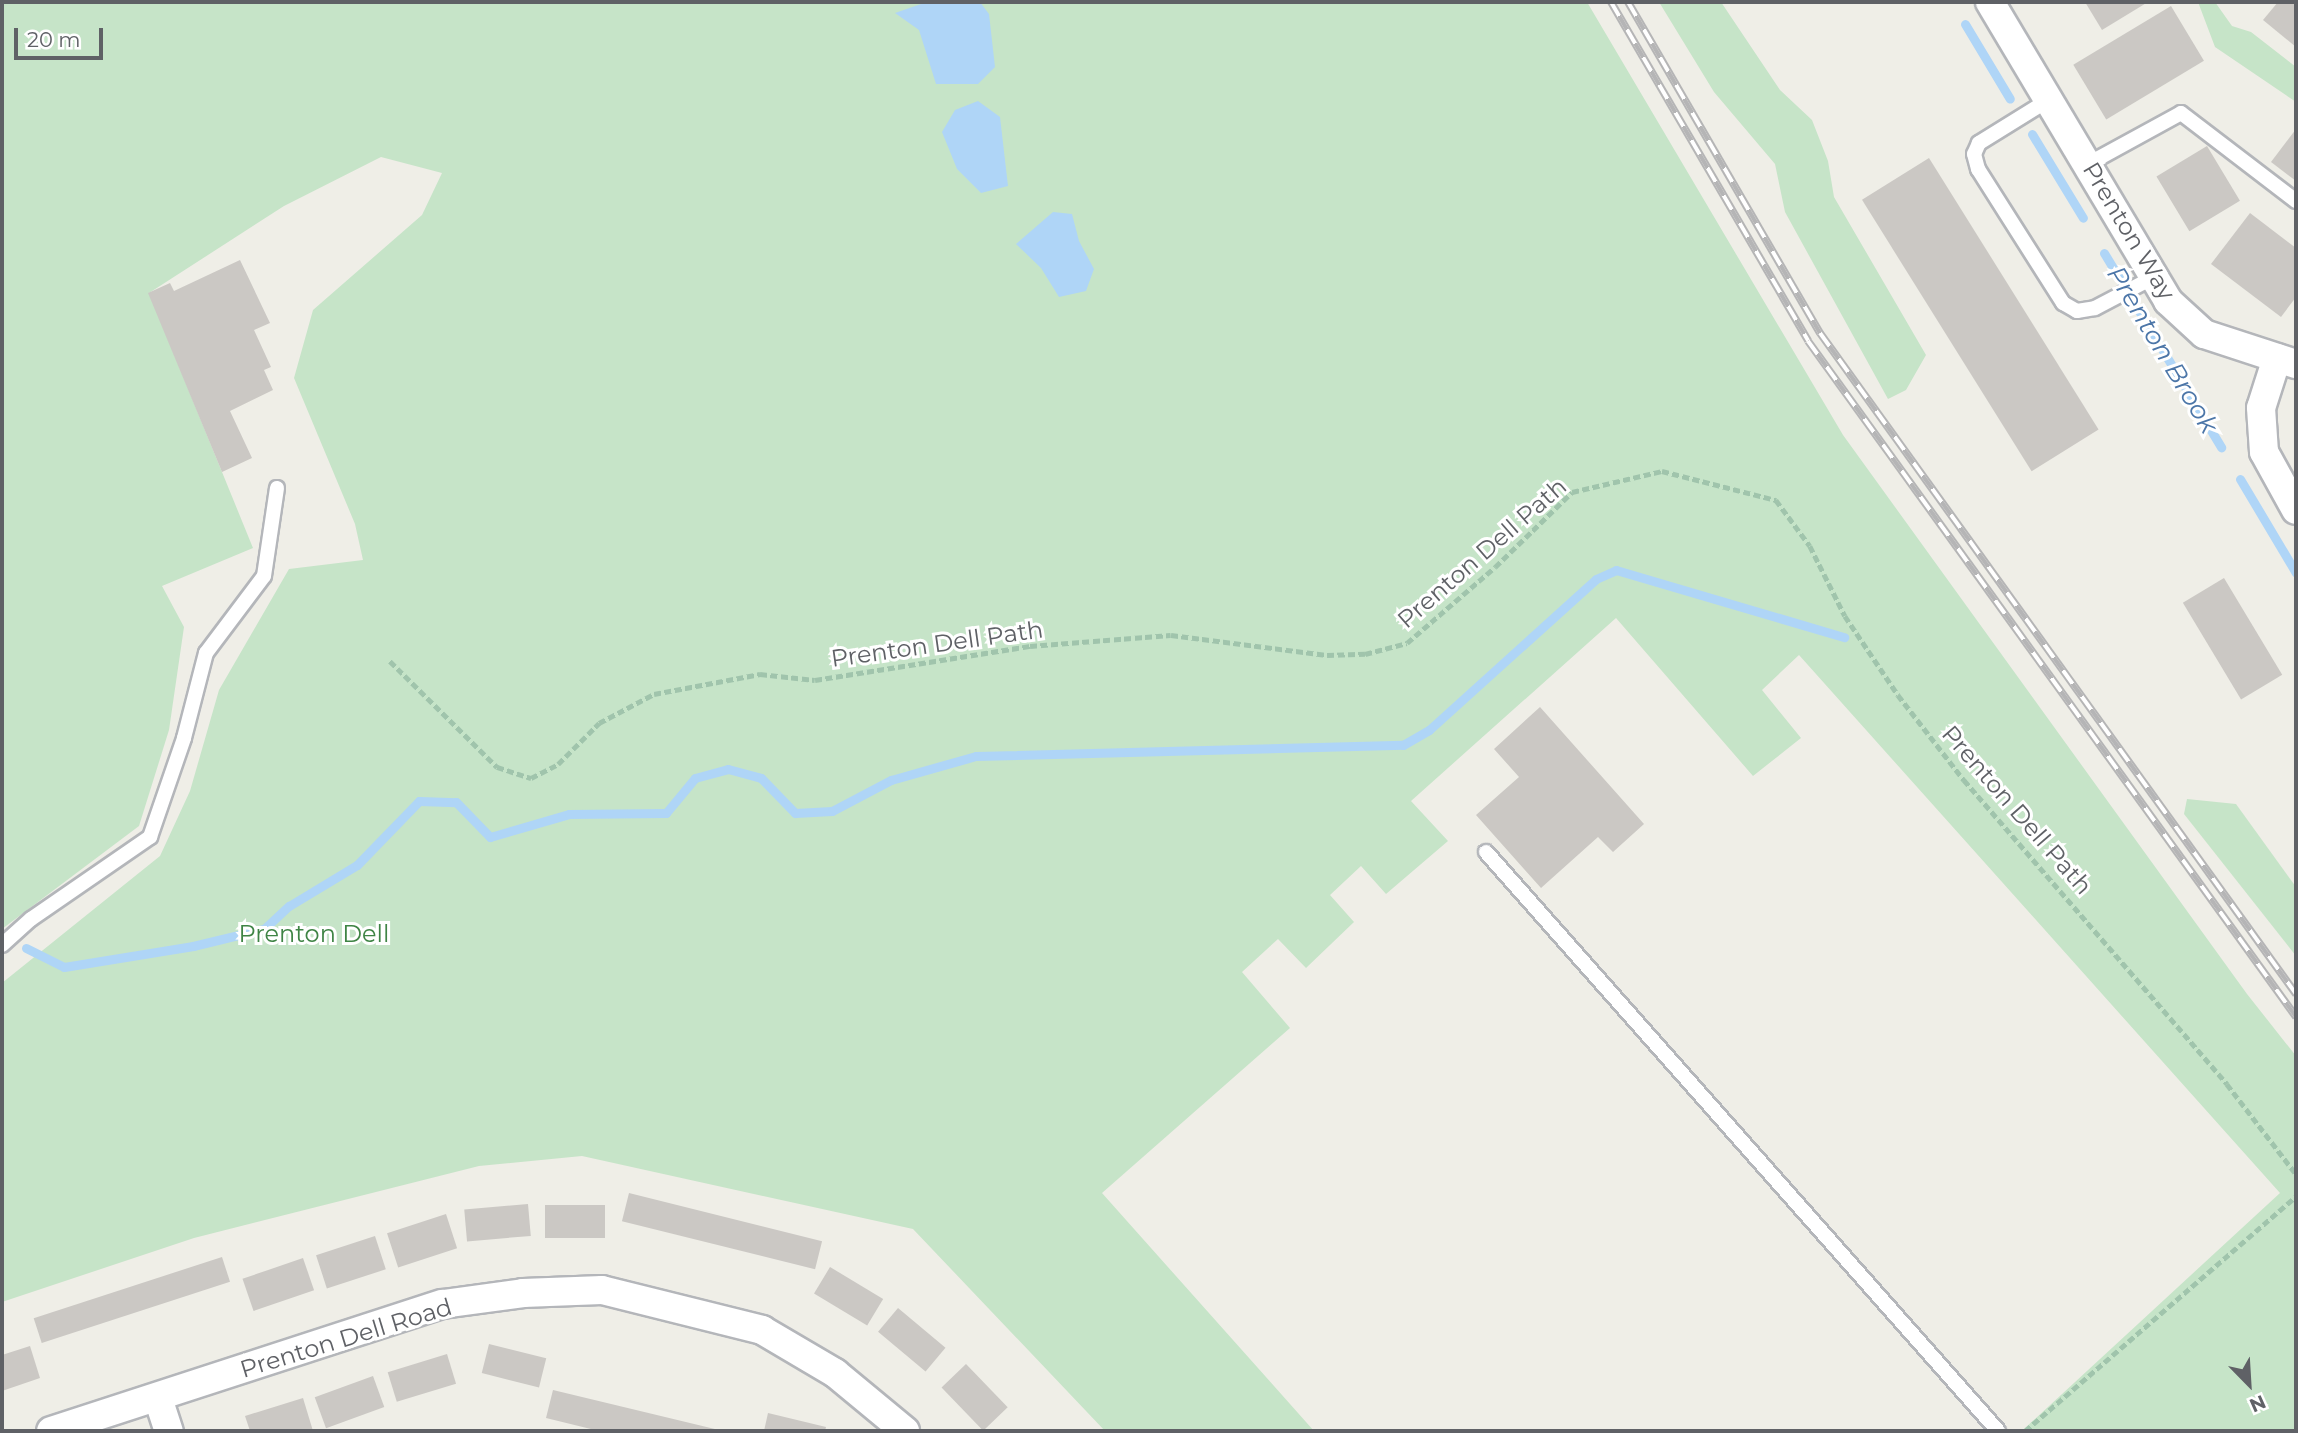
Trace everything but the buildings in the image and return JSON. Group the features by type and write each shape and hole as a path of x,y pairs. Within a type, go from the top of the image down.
{"street":[{"name":"Prenton Way","path":"1990,2 2168,301 2204,334 2287,361"},
{"path":"2287,361 2261,408 2264,452 2296,510"},
{"name":"Prenton Dell Road","path":"51,1431 443,1304 523,1293 602,1290 762,1330 835,1373 905,1431"},
{"path":"158,1398 169,1431"}],"lane":[{"path":"2050,99 1979,143 1974,154 1978,169 2063,303 2077,311 2095,308 2154,277"},
{"path":"2088,164 2181,113 2296,201"},
{"path":"2,944 31,919 150,837 184,738 206,653 264,576 278,488"},
{"path":"1486,852 1998,1431"}],"path":[{"name":"Prenton Dell Path","path":"390,661 497,767 531,778 558,764 600,723 654,694 761,674 815,680 1030,646 1171,635 1326,655 1365,654 1407,643 1495,567 1572,492 1662,471 1776,500 1810,546 1845,616 1898,695 1964,780 2227,1084 2296,1174"},
{"path":"2025,1431 2296,1196"}],"green space":[{"name":"Prenton Dell","path":"2,2 1587,2 1843,435 2247,994 2296,1056 2296,1431 2024,1429 2280,1193 1799,655 1762,690 1801,738 1753,776 1616,618 1411,801 1448,841 1386,894 1361,866 1330,895 1354,922 1306,968 1278,939 1242,972 1290,1028 1102,1193 1314,1431 1105,1431 913,1229 582,1156 479,1166 194,1238 2,1302 2,983 160,856 190,791 219,690 289,569 363,560 355,524 294,378 313,310 422,215 442,173 381,157 284,206 149,293 253,548 162,586 184,627 169,730 139,826 2,929"},
{"path":"1659,2 1721,2 1780,90 1812,120 1828,161 1834,197 1926,355 1906,390 1888,399 1785,212 1775,164 1714,92"},
{"path":"2198,2 2215,2 2232,26 2251,32 2296,67 2296,102 2215,47"},
{"path":"2187,799 2236,804 2296,887 2296,956 2184,814"}],"water":[{"path":"927,2 980,2 989,14 995,67 978,84 936,84 919,30 895,13"},
{"path":"978,101 1000,117 1008,186 981,193 957,169 942,132 955,110"},
{"path":"1053,212 1072,214 1079,241 1094,269 1086,291 1059,297 1041,268 1016,244"}],"waterway":[{"name":"Prenton Brook","path":"1965,24 2010,99"},
{"name":"Prenton Brook","path":"2032,134 2083,218"},
{"name":"Prenton Brook","path":"2104,253 2221,447"},
{"name":"Prenton Brook","path":"2240,479 2296,573"},
{"path":"26,948 64,967 193,946 264,929 289,906 357,865 419,801 456,802 490,837 569,814 666,813 695,778 728,769 761,778 795,813 832,811 891,780 976,756 1403,745 1429,730 1596,579 1616,570 1844,637"}],"railway":[{"path":"1611,2 1808,341 2296,1017"},
{"path":"1628,2 1820,333 2296,994"}]}
